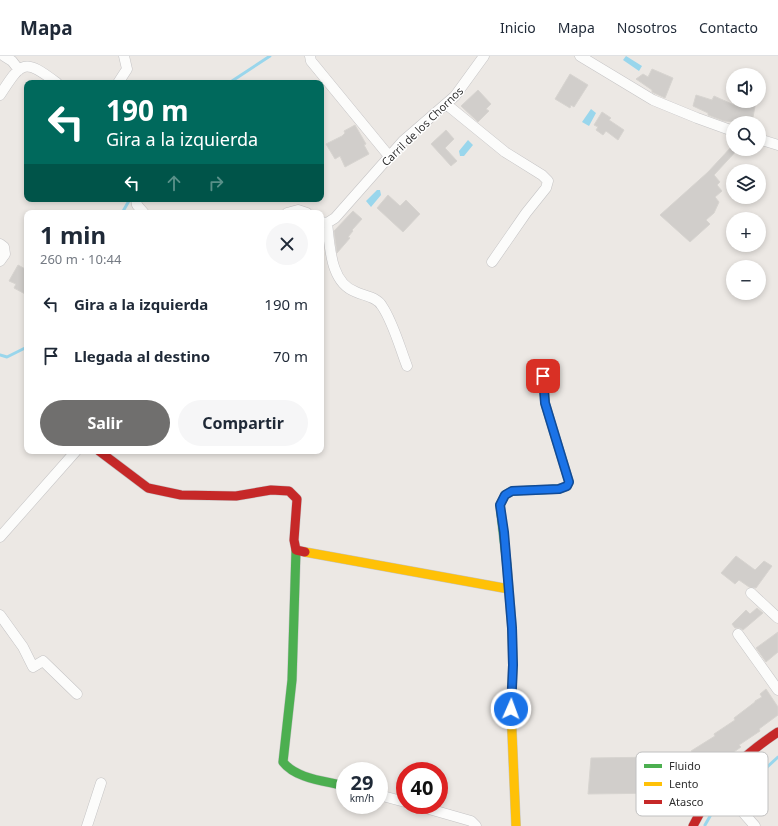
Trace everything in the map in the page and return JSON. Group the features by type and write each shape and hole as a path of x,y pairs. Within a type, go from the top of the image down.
{"street":[{"path":"4,56 12,61 19,70"},
{"path":"120,80 127,69 124,56"},
{"path":"310,56 311,61 389,156"},
{"name":"Carril de los Chornos","path":"324,222 335,218 389,156 416,129 446,104 464,85 484,56"},
{"path":"580,56 653,100 726,128"},
{"path":"0,95 13,75 24,67 34,67 53,80"},
{"path":"446,104 505,152 542,175 548,181 546,188 526,213 492,262"},
{"path":"766,141 778,145"},
{"path":"324,222 338,277 348,288 374,298 382,306 407,366"},
{"path":"0,244 4,247 5,254 0,261"},
{"path":"516,826 511,709 513,665 512,628 501,510 502,500 512,491 559,489 567,486 569,482 545,403 543,376"},
{"path":"0,536 73,454"},
{"path":"103,454 148,488 181,495 236,496 271,490 289,491 296,499 292,680 283,762 287,769 293,772 336,784"},
{"path":"296,550 508,589"},
{"path":"751,593 778,618"},
{"path":"0,615 23,647 33,667 42,661 76,694"},
{"path":"738,634 778,690"},
{"path":"751,752 778,732"},
{"path":"87,826 101,783"},
{"path":"448,814 466,819 476,826"},
{"path":"693,826 697,816"},
{"path":"746,816 755,826"}],"water":[{"path":"626,56 642,66 639,71 623,60"},
{"path":"591,109 596,113 589,126 582,122"},
{"path":"468,140 473,145 464,156 460,156 459,151"},
{"path":"377,190 380,190 381,195 371,207 366,201"}],"building":[{"path":"652,69 673,78 665,98 652,92 652,90 636,79 643,74 648,77"},
{"path":"570,74 588,85 574,107 571,105 570,108 555,99"},
{"path":"478,90 491,104 486,109 489,111 478,122 461,106"},
{"path":"696,95 712,100 714,96 726,101 726,108 755,108 753,116 726,116 726,121 708,115 708,113 693,106"},
{"path":"602,112 611,118 609,120 624,130 618,140 606,131 603,135 596,130 598,127 594,125"},
{"path":"355,125 366,144 364,145 369,154 345,167 340,156 335,159 326,144 342,136 345,133 344,131"},
{"path":"446,130 454,139 445,148 457,161 451,166 431,144"},
{"path":"726,153 726,156 732,156 714,175 720,182 717,185 722,191 715,197 719,202 714,213 706,220 710,224 690,242 660,215 708,172"},
{"path":"388,195 400,206 406,200 420,214 403,232 377,208"},
{"path":"353,211 362,219 352,230 353,231 348,237 350,238 337,253 334,231"},
{"path":"18,265 24,268 24,293 14,288 16,284 9,281"},
{"path":"736,556 755,570 764,561 772,566 756,588 749,587 739,580 735,584 721,573"},
{"path":"757,608 763,613 743,630 740,628 735,628 732,624 746,610 750,614"},
{"path":"778,632 778,652 766,662 756,648"},
{"path":"766,689 778,707 778,715 759,729 760,731 739,745 741,747 734,752 692,752 691,751 715,736 714,734 735,720 734,718 762,697 760,694"},
{"path":"636,757 636,793 588,794 591,758"}],"waterway":[{"path":"234,80 270,56"},
{"path":"124,210 128,202"},
{"path":"0,355 7,357 24,348"},
{"path":"768,766 778,757"},
{"path":"705,825 710,816"}],"traffic: fast":[{"path":"507,566 500,505 505,495 512,491 559,489 567,486 569,482 545,403 543,376"},
{"path":"296,550 292,680 283,762 289,768 303,776 336,784"}],"traffic: slow":[{"path":"305,552 509,589"},
{"path":"507,566 512,628 513,665 511,709 516,826"}],"traffic: jam":[{"path":"103,454 148,488 181,495 236,496 271,490 289,491 297,499 294,540 296,550 305,552"},
{"path":"751,752 778,732"},
{"path":"693,826 698,816"}],"route":[{"path":"511,709 513,665 512,628 504,548 503,520 500,505 505,495 512,491 559,489 567,486 569,482 545,403 543,376"}]}
